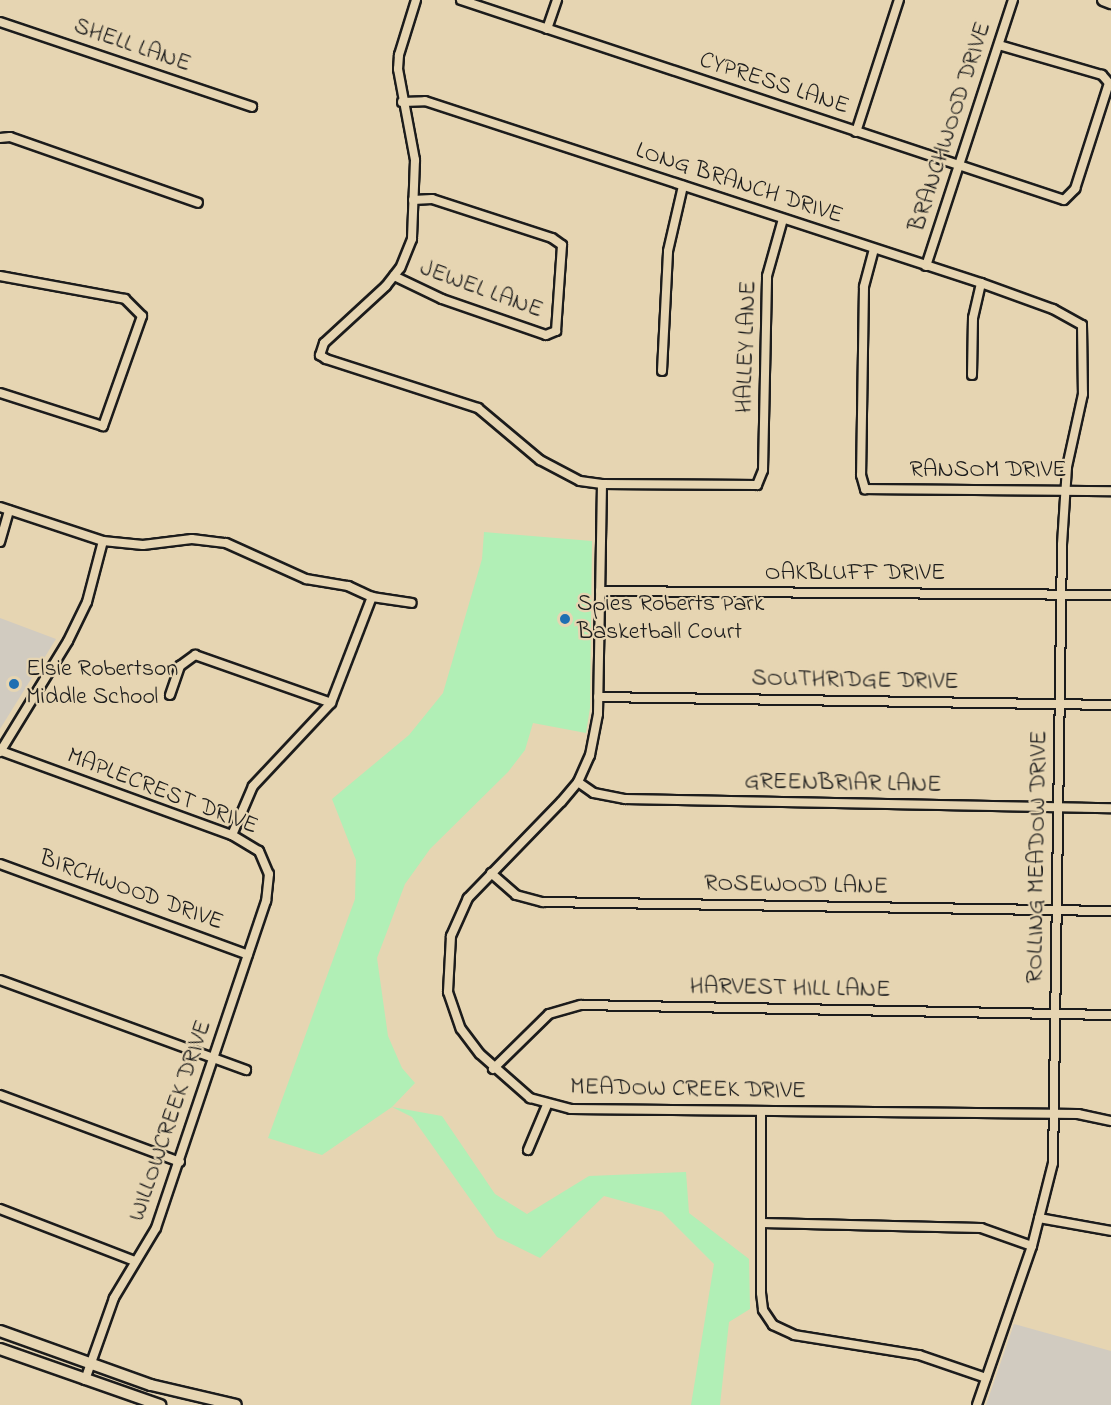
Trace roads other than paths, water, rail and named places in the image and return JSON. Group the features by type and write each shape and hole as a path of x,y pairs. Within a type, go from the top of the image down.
{"main road":[{"path":"1103,0 1111,3"},
{"path":"0,1330 91,1364 182,1394 236,1405"},
{"path":"0,1349 160,1405"},
{"path":"180,1405 182,1394"}],"street":[{"path":"416,0 399,55 402,102 415,160 412,239 394,276 324,343 320,355 478,408 540,460 580,481 602,484"},
{"name":"CYPRESS LANE","path":"460,0 1064,200 1072,194 1109,83 1102,75 999,45"},
{"path":"547,29 557,0"},
{"path":"856,132 899,0"},
{"name":"BRANCHWOOD DRIVE","path":"926,266 1013,0"},
{"name":"SHELL LANE","path":"0,22 252,107"},
{"name":"LONG BRANCH DRIVE","path":"402,102 425,101 981,283 1061,314"},
{"path":"0,138 10,137 198,203"},
{"path":"662,371 666,262 683,186"},
{"name":"JEWEL LANE","path":"394,276 442,299 546,335 556,331 562,245 552,238 432,199 413,200"},
{"name":"HALLEY LANE","path":"602,484 757,485 760,479 767,276 783,219"},
{"name":"RANSOM DRIVE","path":"874,249 864,287 861,475 865,489 1111,491"},
{"path":"0,276 125,299 142,316 103,426 0,393"},
{"path":"972,375 973,318 981,283"},
{"name":"ROLLING MEADOW DRIVE","path":"977,1405 1032,1246 1053,1163 1061,595 1065,490 1083,394 1085,344 1082,325 1061,314"},
{"name":"MEADOW CREEK DRIVE","path":"602,484 598,697 593,745 578,782 490,873 468,898 457,919 447,968 448,992 461,1029 493,1069 530,1098 547,1105 595,1111 1078,1114 1111,1121"},
{"path":"0,507 103,541 143,545 192,539 226,543 280,570 348,586 372,597 412,603"},
{"path":"0,542 9,510"},
{"path":"0,752 68,641 87,602 103,541"},
{"name":"OAKBLUFF DRIVE","path":"600,591 1111,595"},
{"path":"232,836 253,786 331,703 372,597"},
{"path":"170,695 180,666 195,656 331,703"},
{"name":"SOUTHRIDGE DRIVE","path":"598,697 1111,705"},
{"name":"MAPLECREST DRIVE","path":"0,752 232,836 260,851 266,861 270,886 266,901"},
{"name":"GREENBRIAR LANE","path":"578,782 594,793 625,799 1111,808"},
{"name":"BIRCHWOOD DRIVE","path":"0,864 248,954"},
{"name":"ROSEWOOD LANE","path":"490,873 516,895 543,902 1111,911"},
{"name":"WILLOWCREEK DRIVE","path":"85,1380 114,1298 156,1228 266,901"},
{"path":"0,980 246,1070"},
{"name":"HARVEST HILL LANE","path":"493,1069 549,1014 581,1005 1111,1015"},
{"path":"0,1095 180,1162"},
{"path":"528,1150 547,1105"},
{"path":"761,1111 764,1310 782,1331 919,1355 986,1378"},
{"path":"0,1209 135,1261"},
{"path":"1039,1218 1111,1231"},
{"path":"762,1223 981,1228 1032,1246"}],"place":[{"name":"Spies Roberts Park Basketball Court","path":"565,619"},
{"name":"Elsie Robertson Middle School","path":"14,684"}]}
